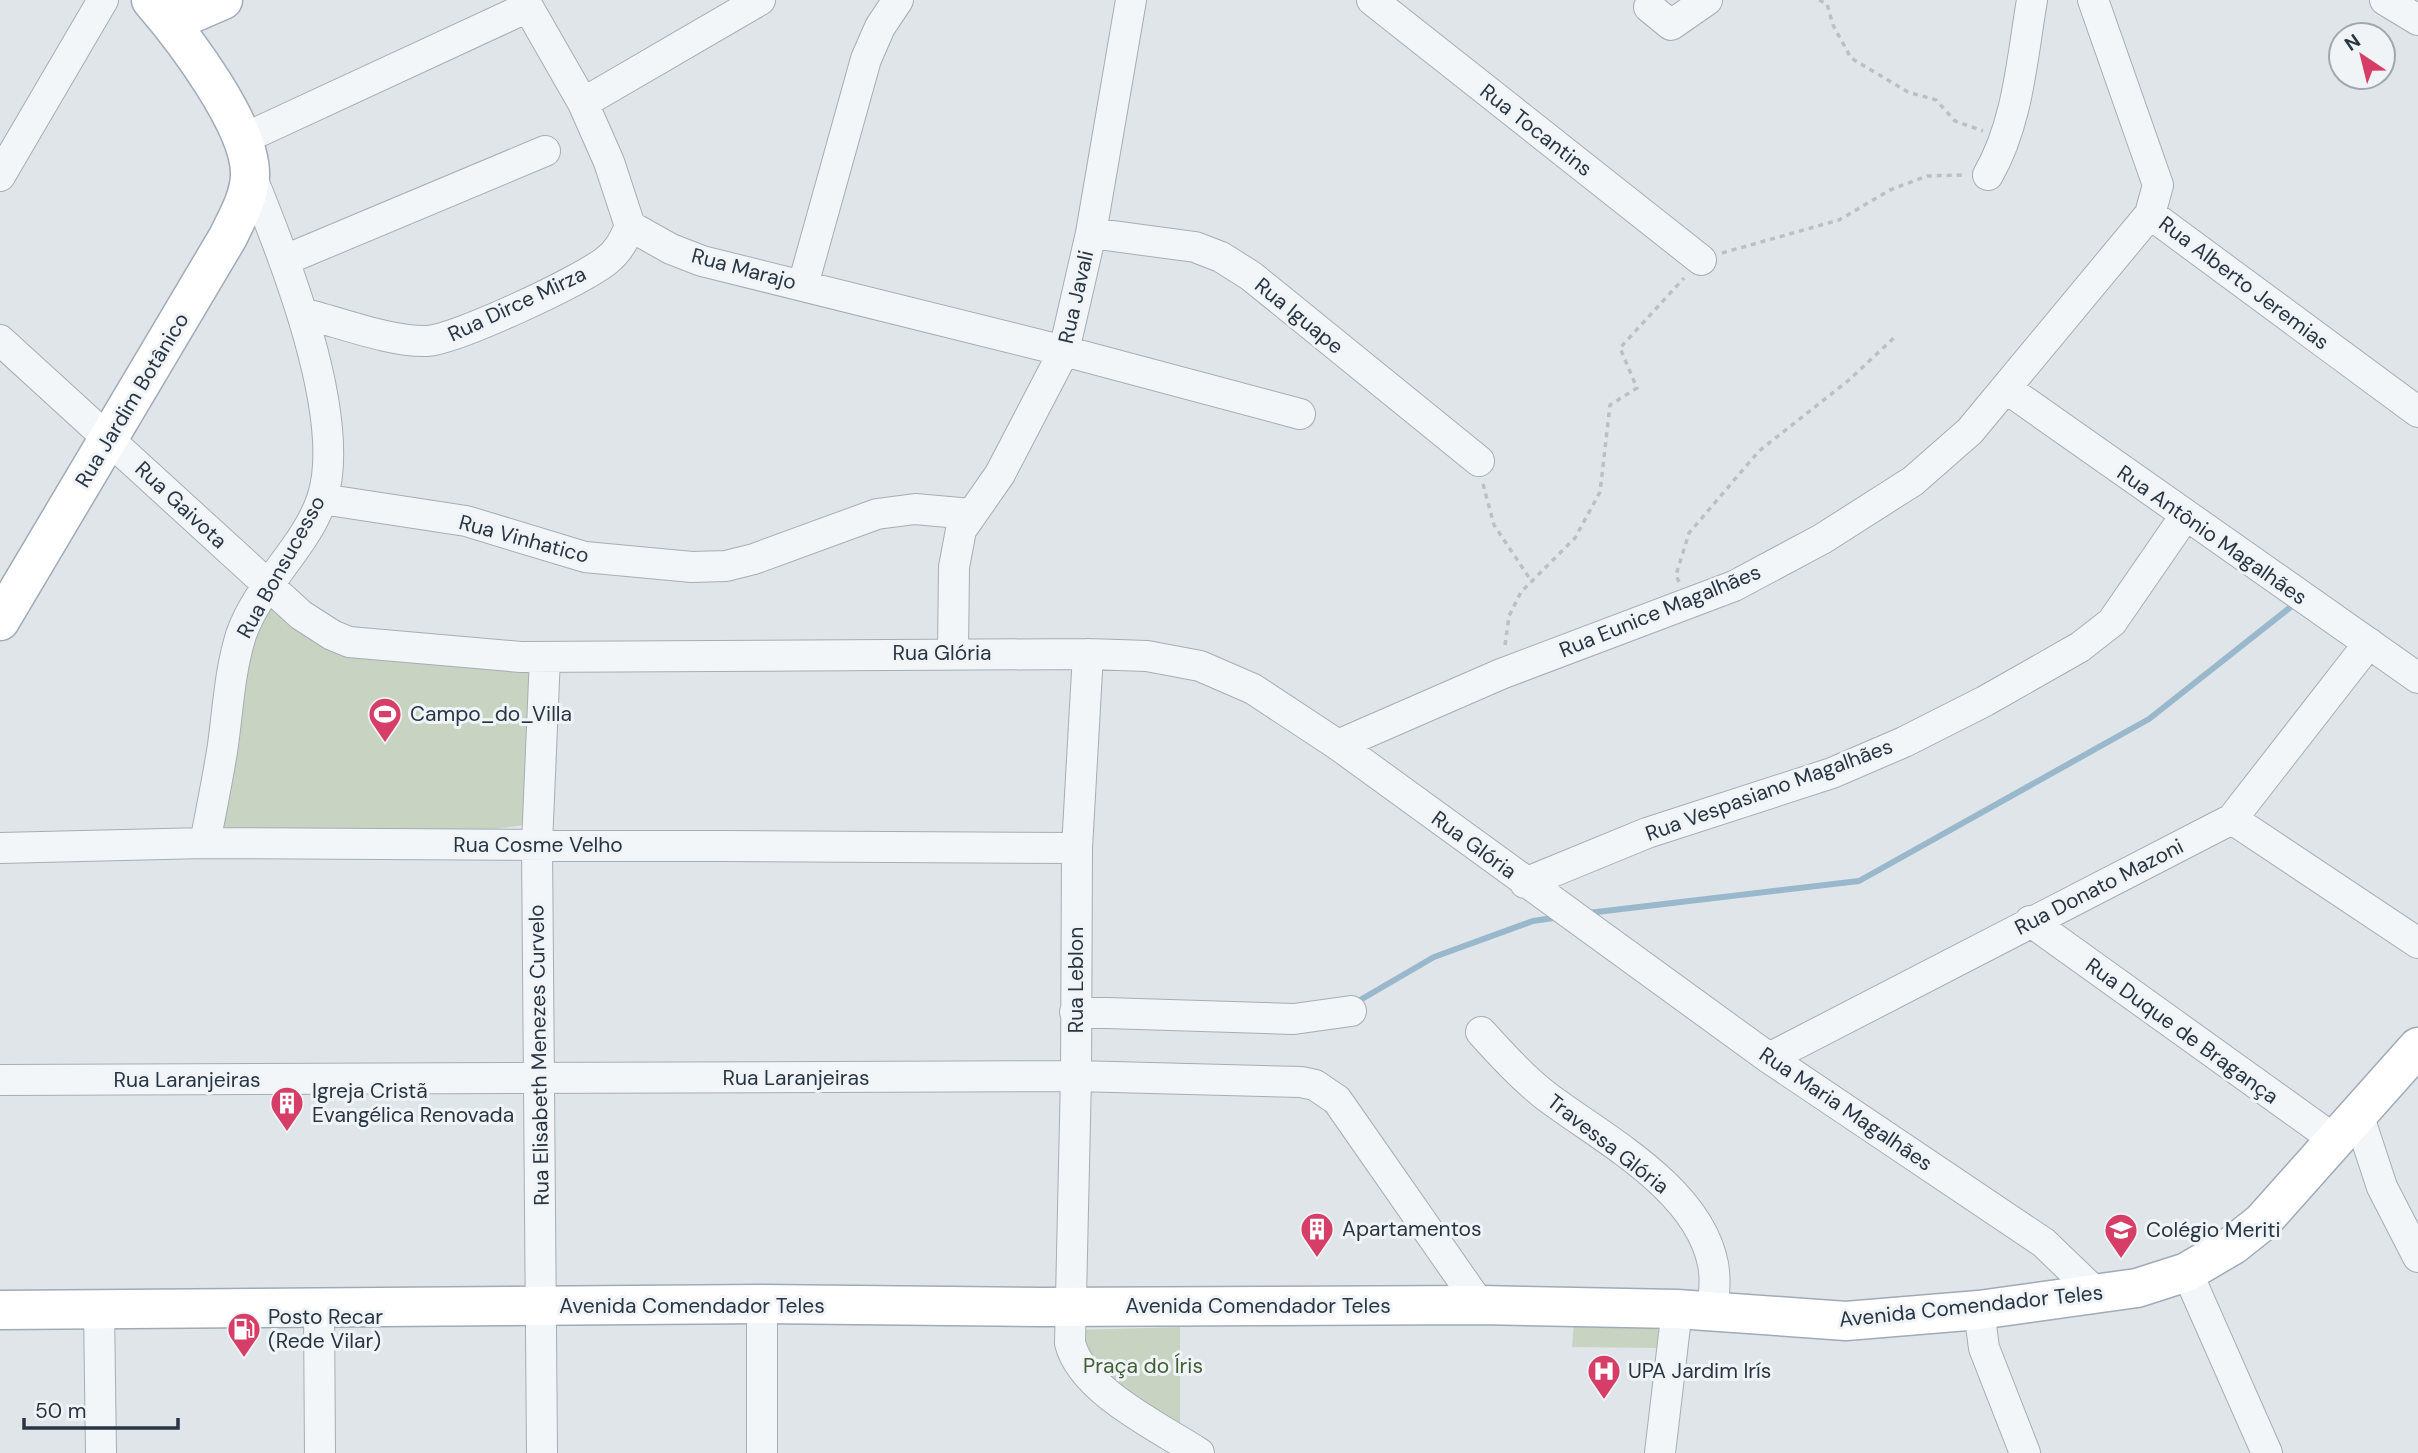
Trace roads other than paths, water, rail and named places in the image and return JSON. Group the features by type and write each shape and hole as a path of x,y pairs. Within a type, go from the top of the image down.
{"main road":[{"path":"223,0 160,12 229,111 247,156"},
{"name":"Rua Jardim Botânico","path":"0,621 228,237 246,198 247,156"},
{"name":"Avenida Comendador Teles","path":"0,1310 762,1304 1070,1307 1480,1305 1695,1311 1846,1321 1979,1310 2137,1288 2187,1272 2233,1245 2262,1222 2418,1047"}],"street":[{"path":"0,176 103,0"},
{"path":"583,103 760,0"},
{"path":"803,285 866,59 880,27 898,0"},
{"name":"Rua Javali","path":"953,653 955,549 961,530 1000,474 1064,351 1091,233 1131,0"},
{"name":"Rua Tocantins","path":"1372,0 1700,260"},
{"path":"1650,7 1671,25 1707,0"},
{"path":"1988,175 2005,139 2014,104 2032,0"},
{"name":"Rua Alberto Jeremias","path":"2093,0 2158,185 2150,214 2417,410"},
{"path":"247,156 526,4 583,103 609,162 630,226"},
{"path":"285,260 545,152"},
{"name":"Rua Bonsucesso","path":"205,843 237,650 247,619 322,499 326,472 324,407 302,313 247,156"},
{"name":"Rua Eunice Magalhães","path":"1338,745 1501,674 1734,586 1822,539 1913,481 1970,431 2150,214"},
{"name":"Rua Marajo","path":"630,226 671,249 702,261 1064,351 1300,414"},
{"name":"Rua Dirce Mirza","path":"302,313 402,338 439,340 506,313 589,272 621,247 630,226"},
{"name":"Rua Iguape","path":"1091,233 1195,247 1221,257 1251,276 1479,461"},
{"name":"Rua Gaivota","path":"0,340 269,586"},
{"name":"Rua Antônio Magalhães","path":"2007,389 2418,678"},
{"name":"Rua Vinhatico","path":"322,499 466,521 585,557 692,567 726,566 754,559 877,514 915,509 971,514"},
{"name":"Rua Vespasiano Magalhães","path":"1525,883 1647,833 1832,773 1904,742 1985,701 2080,647 2112,622 2185,516"},
{"name":"Rua Glória","path":"269,586 316,626 349,642 463,654 545,657 1088,654 1147,656 1200,666 1253,689 1338,745 1587,928"},
{"name":"Rua Donato Mazoni","path":"1769,1058 2232,819 2368,643"},
{"name":"Rua Leblon","path":"1088,654 1077,848 1076,1076 1070,1343 1073,1356 1084,1373 1120,1402 1199,1453"},
{"name":"Rua Elisabeth Menezes Curvelo","path":"542,1453 537,844 545,657"},
{"path":"2232,819 2418,943"},
{"name":"Rua Cosme Velho","path":"0,848 205,843 1077,848"},
{"name":"Rua Duque de Bragança","path":"2030,921 2346,1127"},
{"name":"Rua Maria Magalhães","path":"1587,928 1769,1058 2044,1242 2098,1295"},
{"path":"1075,1001 1294,1019 1351,1011"},
{"name":"Travessa Glória","path":"1481,1032 1520,1075 1610,1140 1669,1189 1707,1243 1715,1284 1695,1311 1660,1453"},
{"name":"Rua Laranjeiras","path":"0,1080 1076,1076 1301,1082 1325,1090 1337,1100 1480,1305"},
{"path":"2346,1127 2382,1187 2418,1257"},
{"path":"2187,1272 2267,1453"},
{"path":"762,1304 762,1453"},
{"path":"319,1308 320,1453"},
{"path":"99,1309 101,1453"},
{"path":"1979,1310 1984,1348 2025,1453"}],"waterway":[{"path":"1588,913 1859,881 2149,719 2297,602"},
{"path":"1355,1003 1434,957 1533,921 1560,917"}],"place":[{"name":"Campo_do_Villa","path":"385,744"},
{"name":"Igreja Cristã Evangélica Renovada","path":"287,1133"},
{"name":"Apartamentos","path":"1317,1259"},
{"name":"Colégio Meriti","path":"2121,1260"},
{"name":"Posto Recar (Rede Vilar)","path":"244,1359"},
{"name":"UPA Jardim Irís","path":"1604,1401"}],"park label":[{"name":"Praça do Íris","path":"1143,1366"}]}
